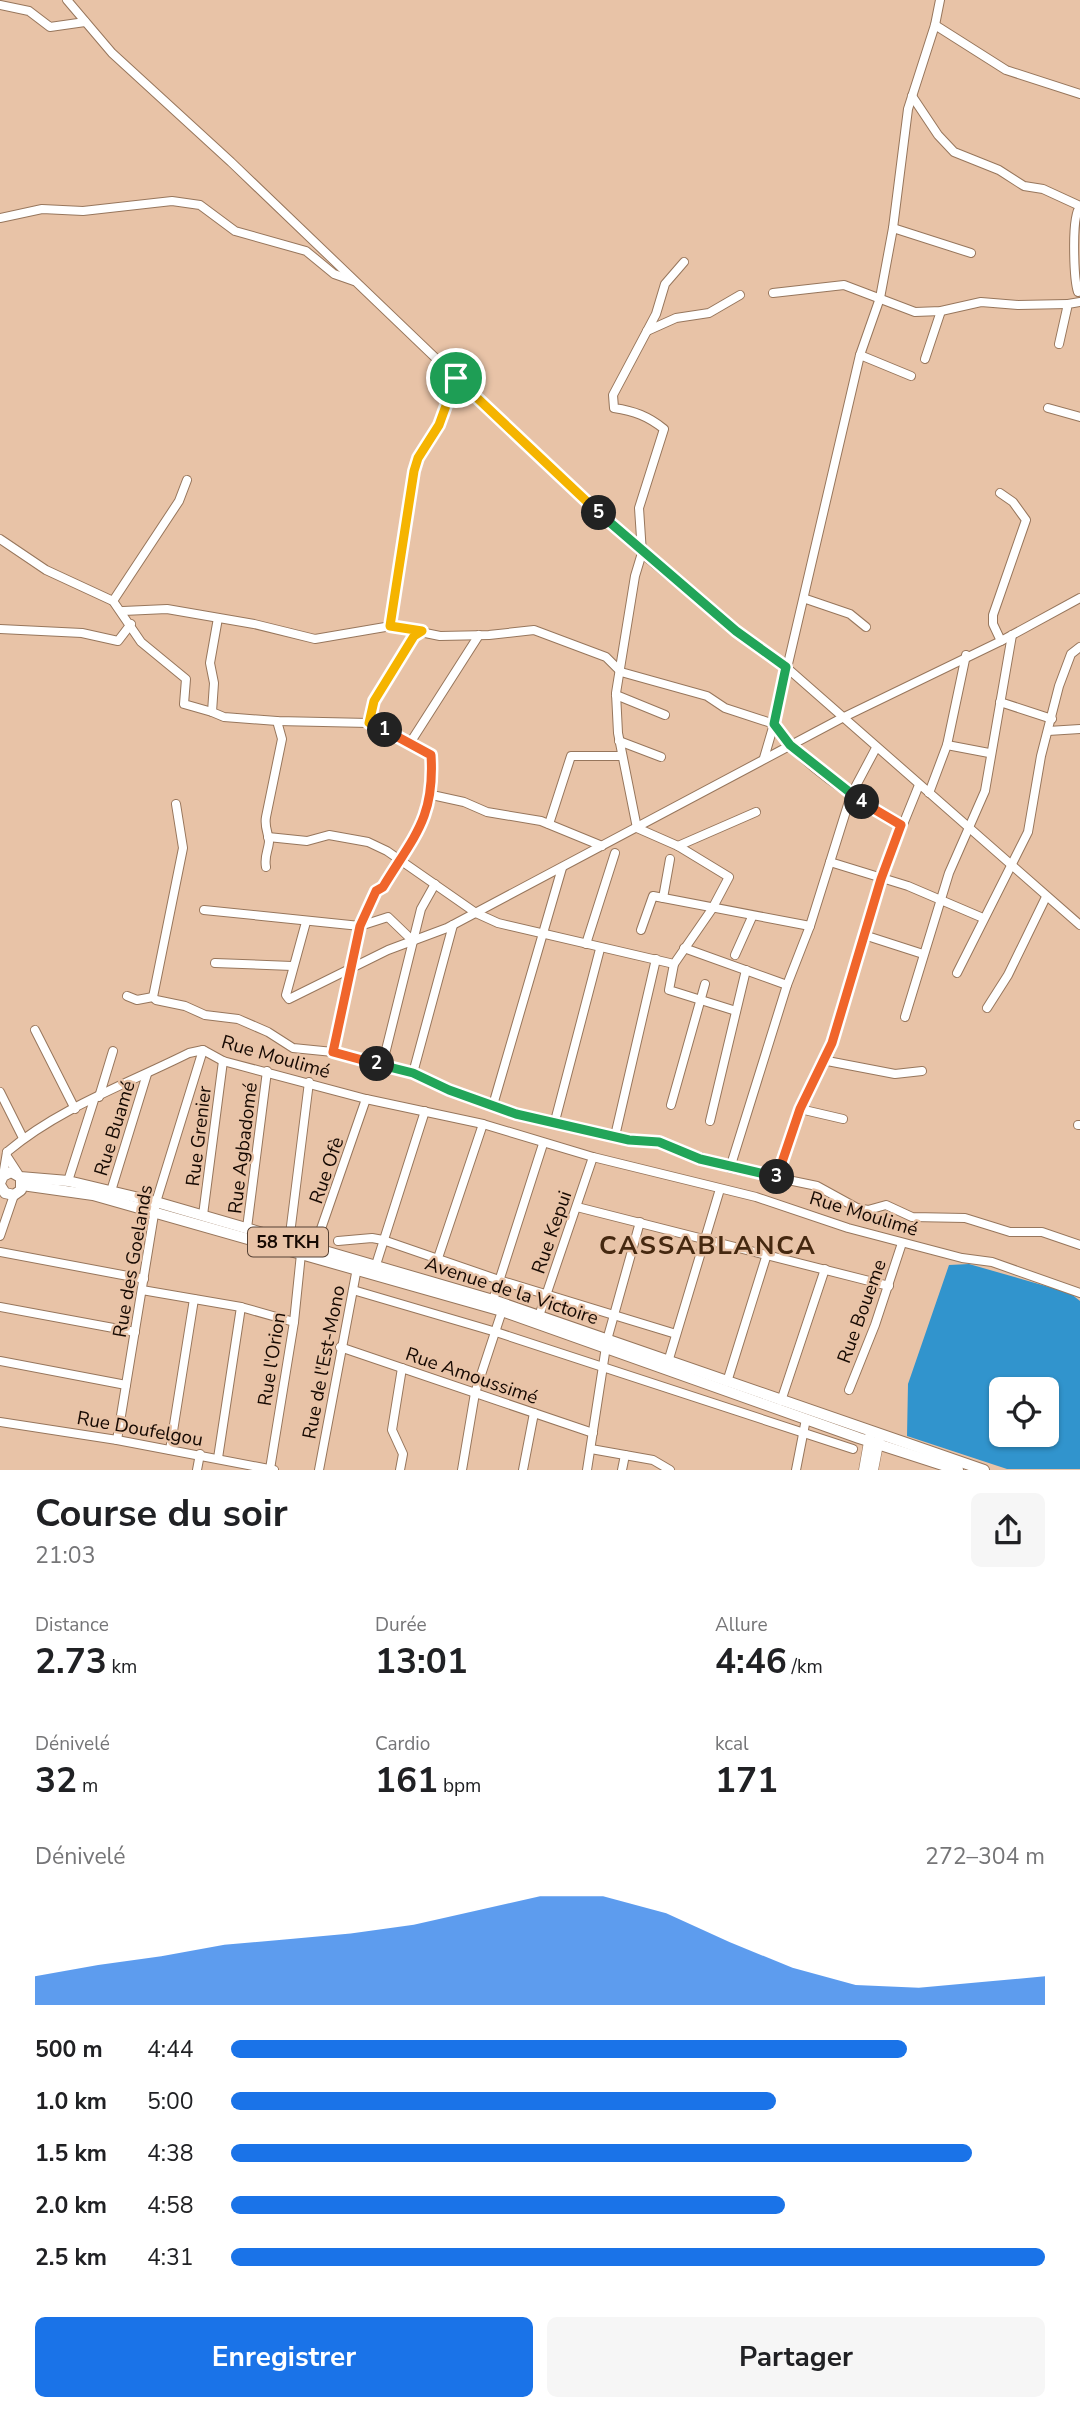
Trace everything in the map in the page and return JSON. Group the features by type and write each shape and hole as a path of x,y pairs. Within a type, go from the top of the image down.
{"highway":[{"path":"3,1185 10,1172 20,1179"},
{"name":"Avenue de la Victoire","path":"20,1179 154,1208 203,1215 247,1228 668,1362 781,1401 958,1469"},
{"name":"Avenue de la Victoire","path":"20,1179 68,1181 111,1191 154,1208 301,1254 358,1265"},
{"path":"3,1185 20,1179"},
{"name":"Avenue de la Victoire","path":"375,1270 493,1300 806,1419 984,1469"}],"main road":[{"path":"864,1469 875,1438"},
{"path":"873,1469 875,1438"}],"street":[{"path":"67,0 111,53 642,552 736,631 786,667 968,829 1012,862 1046,897 1080,925"},
{"path":"763,760 806,598 860,355 880,298 893,228 908,109 935,25 940,0"},
{"path":"0,5 29,11 50,27 85,22"},
{"path":"935,25 1006,70 1080,94"},
{"path":"912,96 938,135 954,152 999,170 1024,186 1043,189 1080,206 1075,213 1074,229 1077,297 1059,344"},
{"path":"0,218 42,209 83,211 172,201 200,205 234,230 306,251 334,274 355,281"},
{"path":"893,228 971,253"},
{"path":"637,828 619,741 617,695 635,576 642,552 639,508 664,429 650,418 614,408 613,395 631,356 648,331 665,284 684,262"},
{"path":"773,293 844,285 915,312 941,311 981,302 1018,305 1077,297"},
{"path":"648,331 676,318 709,313 740,295"},
{"path":"925,359 941,311"},
{"path":"860,355 911,376"},
{"path":"390,626 414,471 418,458 439,425 456,378"},
{"path":"1048,408 1080,417"},
{"path":"113,601 179,501 187,480"},
{"path":"1000,493 1023,512 1026,520 993,615 993,624 1001,641"},
{"path":"0,539 46,570 113,601 123,611 141,642 186,679 184,704 224,717 369,723 431,755 432,795 425,820 383,887 376,891 360,926 333,1052"},
{"path":"806,598 850,614 866,627"},
{"path":"306,922 292,966 286,995 289,999 352,968 453,925 790,745 967,655 1001,641 1080,598"},
{"path":"123,611 167,609 315,639 390,626 440,636 534,630 606,657 621,672 708,696 725,708 774,724 790,745 851,795 901,825"},
{"path":"212,712 214,683 210,663 218,618"},
{"path":"0,629 82,633 118,641 131,624"},
{"path":"369,723 374,701 414,636 422,631"},
{"path":"410,743 479,635"},
{"path":"905,1017 940,900 985,791 989,753 1012,635"},
{"path":"957,973 1028,832 1041,756 1065,664 1080,647"},
{"path":"929,793 947,745 967,655"},
{"path":"617,695 665,715"},
{"path":"1000,702 1052,719"},
{"path":"266,867 264,855 268,837 264,830 265,817 282,739 277,721"},
{"path":"1048,731 1080,729"},
{"path":"619,741 661,757"},
{"path":"947,745 989,753"},
{"path":"730,1168 787,985 810,926 851,795 876,748"},
{"path":"549,824 570,756 622,755"},
{"path":"778,1177 800,1109 836,1031 881,879 919,785"},
{"path":"432,795 464,802 487,812 549,824 602,846"},
{"path":"153,997 183,848 176,804"},
{"path":"678,846 757,812"},
{"path":"637,828 678,846 727,874 728,882 674,964 669,990 736,1012"},
{"path":"268,837 307,841 329,835 368,842 400,860 476,913 498,923 600,949 674,964"},
{"path":"586,944 615,853"},
{"path":"663,898 670,859"},
{"path":"830,862 940,900 983,918"},
{"path":"493,1105 562,868"},
{"path":"382,1066 421,909 435,884"},
{"path":"641,930 652,897 810,926"},
{"path":"986,1008 1009,975 1046,897"},
{"path":"204,910 360,926 388,917 413,941"},
{"path":"735,955 752,917"},
{"path":"413,1073 453,925"},
{"path":"864,935 923,954"},
{"path":"684,948 787,985"},
{"path":"555,1121 600,949"},
{"path":"615,1136 656,959"},
{"path":"215,962 292,966"},
{"path":"710,1121 746,970"},
{"path":"671,1105 705,984"},
{"path":"127,996 136,1000 153,997 205,1015 238,1019 268,1032 293,1048 333,1052 413,1073 449,1090 516,1114 629,1140 659,1142 730,1168 817,1186 857,1208 868,1210 886,1205 912,1217 965,1218 1010,1232 1042,1232 1080,1245"},
{"path":"35,1030 75,1110"},
{"name":"Rue Moulimé","path":"5,1153 23,1138 75,1110 189,1054 203,1050 223,1061 366,1099 483,1124 543,1144 792,1207 848,1228 902,1243 962,1258 992,1262 1080,1293"},
{"name":"Rue des Goelands","path":"117,1440 154,1208 203,1050"},
{"path":"68,1181 113,1051"},
{"path":"822,1060 895,1074 922,1071"},
{"name":"Rue Grenier","path":"203,1215 223,1061"},
{"name":"Rue Agbadomé","path":"247,1228 267,1071"},
{"name":"Rue Buamé","path":"111,1191 147,1074"},
{"path":"289,1242 309,1082"},
{"path":"0,1092 23,1138"},
{"name":"Rue Ofè","path":"314,1249 366,1099"},
{"path":"800,1109 843,1119"},
{"path":"375,1270 425,1111"},
{"path":"438,1258 483,1124"},
{"path":"493,1300 543,1144"},
{"path":"5,1153 20,1179"},
{"path":"0,1236 7,1212 3,1185 5,1153"},
{"name":"Rue Kepui","path":"539,1316 593,1157"},
{"path":"668,1362 720,1189"},
{"path":"577,1207 889,1286"},
{"path":"587,1469 606,1344 640,1222"},
{"path":"338,1241 372,1238 383,1240 499,1280 676,1334"},
{"name":"Rue Boueme","path":"849,1390 889,1286 902,1243"},
{"path":"0,1252 144,1279"},
{"name":"Rue l'Orion","path":"272,1469 294,1322 301,1254"},
{"path":"727,1382 767,1254"},
{"name":"Rue de l'Est-Mono","path":"319,1469 358,1265"},
{"path":"781,1401 825,1269"},
{"path":"142,1290 241,1307 294,1322"},
{"path":"353,1290 496,1332 602,1369 853,1449"},
{"path":"170,1450 194,1299"},
{"path":"0,1307 135,1332"},
{"path":"218,1458 241,1307"},
{"path":"462,1469 475,1393 502,1311"},
{"name":"Rue Amoussimé","path":"341,1348 593,1433"},
{"path":"0,1361 126,1385"},
{"path":"400,1469 403,1454 392,1430 402,1368"},
{"path":"523,1469 534,1413"},
{"path":"796,1469 806,1419"},
{"name":"Rue Doufelgou","path":"0,1422 200,1454 272,1469"},
{"path":"591,1449 625,1455 670,1469"},
{"path":"197,1469 200,1454"},
{"path":"622,1469 625,1455"}],"water":[{"path":"969,1264 1070,1293 1080,1301 1080,1469 1007,1469 907,1436 908,1384 949,1265"}],"district":[{"name":"CASSABLANCA","path":"708,1245"}],"route":[{"path":"456,378 650,560 736,631 786,667 774,724 781,735 851,795 901,825 881,879 832,1043 800,1109 778,1177 730,1168 659,1142 629,1140 516,1114 449,1090 413,1073 333,1052 360,926 376,891 383,887 425,820 432,795 431,755 369,723 374,701 414,636 422,631 390,626 414,471 418,458 439,425 456,378"}]}
